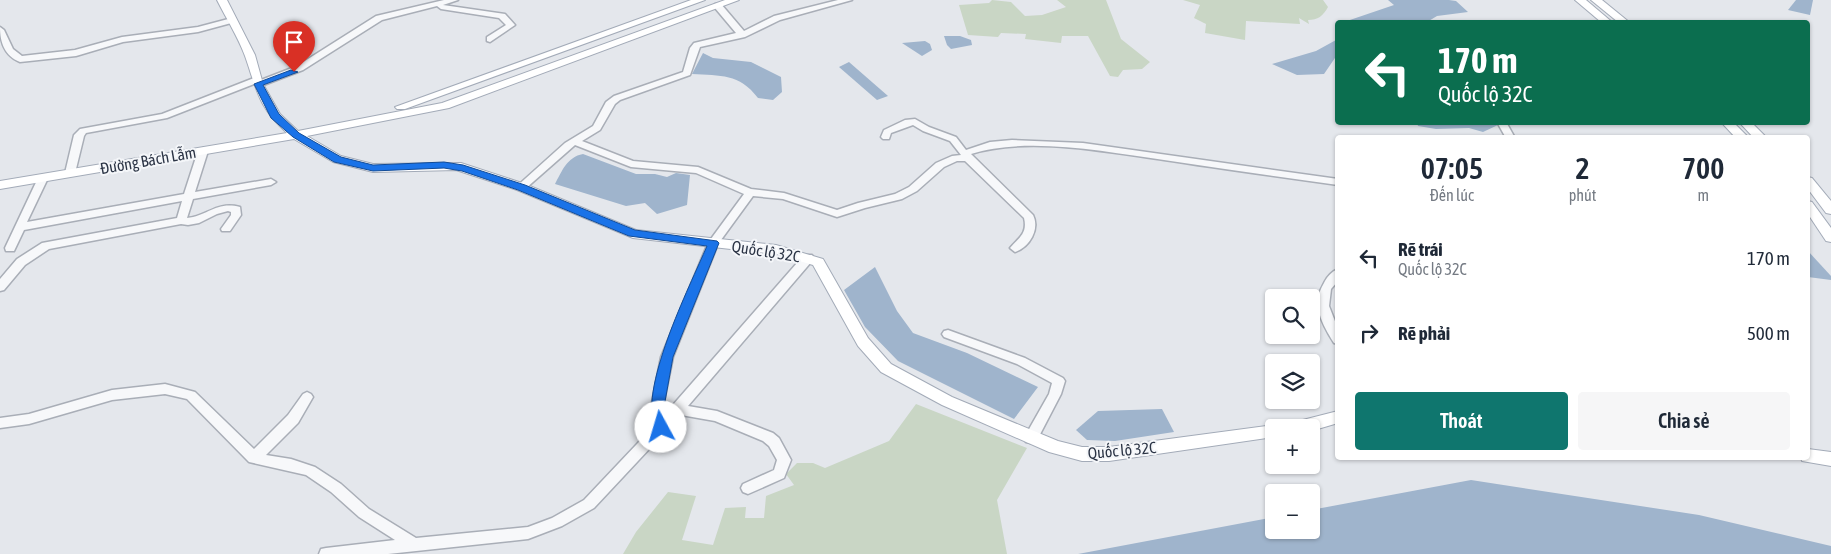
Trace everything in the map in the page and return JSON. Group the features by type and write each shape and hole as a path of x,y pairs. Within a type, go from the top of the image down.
{"main road":[{"name":"Quốc lộ 32C","path":"222,0 250,55 257,82 275,116 296,135 328,155 361,166 386,168 451,165 521,187 633,234 776,250 818,262 863,342 886,368 947,401 1031,438 1069,452 1096,455 1265,432"},
{"path":"365,120 700,0"},
{"path":"365,120 445,106 734,0"},
{"path":"1580,0 1605,20"},
{"path":"1596,0 1621,20"},
{"name":"Đường Bách Lẫm","path":"0,185 296,135 365,120"},
{"path":"1729,125 1740,135"},
{"path":"1747,125 1758,135"},
{"path":"1810,184 1831,210"},
{"path":"1810,208 1831,238"},
{"path":"1320,422 1335,418"},
{"path":"1810,456 1831,459"}],"street":[{"path":"70,173 79,135 83,131 164,116 300,68 372,20 454,0"},
{"path":"521,187 575,141 597,128 611,102 620,95 677,78 687,73 694,48 697,45 742,35 777,18 848,0"},
{"path":"413,9 444,6 502,16 511,25 490,39"},
{"path":"718,6 742,35"},
{"path":"0,30 9,50 20,59 76,53 122,40 198,29 232,20"},
{"path":"915,122 924,115"},
{"path":"886,137 888,132 908,122 915,122 926,129 953,139 968,158 1029,217 1032,223 1030,232 1015,248"},
{"path":"575,141 631,164 698,170 752,193 784,196 837,214 862,205 898,197 913,189 940,165 954,158 968,158"},
{"path":"968,158 966,153 990,145 1017,143 1083,146 1335,182"},
{"path":"181,221 203,151"},
{"path":"10,248 43,178"},
{"path":"20,227 271,182"},
{"path":"661,427 658,407 667,357 713,243 738,207 752,193"},
{"path":"0,286 21,262 46,246 181,221 192,222 216,209 227,207 236,209 236,216 226,229"},
{"path":"326,554 528,533 557,522 589,504 678,409 808,258"},
{"path":"1335,276 1327,284 1322,301 1324,316 1335,335"},
{"path":"948,334 1020,361 1059,381 1055,394 1031,438"},
{"path":"0,423 29,419 112,395 165,389 191,395 254,458 291,465 310,471 336,488 364,513 415,545"},
{"path":"254,458 293,419 307,397"},
{"path":"678,409 718,416 768,437 774,442 784,460 779,474 748,488"}],"green space":[{"path":"992,0 1011,2 1025,16 1042,15 1066,7 1057,0 1106,0 1121,39 1150,62 1142,69 1123,70 1118,77 1110,76 1088,36 1062,36 1061,43 1025,39 1026,34 1001,33 998,37 968,35 959,5 989,3"},
{"path":"1183,0 1323,0 1328,7 1320,17 1308,20 1309,24 1299,18 1300,24 1246,21 1245,40 1205,33 1206,24 1194,18 1200,5"},
{"path":"916,404 1027,448 997,500 1007,554 623,554 636,532 668,492 696,496 682,540 713,545 725,508 746,507 745,518 764,518 766,496 794,485 786,474 797,463 813,463 825,468 889,441"}],"water":[{"path":"1388,0 1449,0 1456,1 1468,12 1437,16 1430,20 1350,20 1394,5"},
{"path":"1796,0 1813,0 1810,15 1788,10"},
{"path":"944,36 960,36 971,40 972,45 951,49 947,45"},
{"path":"925,41 930,44 932,50 922,56 902,43"},
{"path":"1335,41 1335,58 1324,74 1297,75 1272,64 1316,51"},
{"path":"703,53 713,58 751,62 781,77 782,92 773,100 758,98 744,84 729,77 692,74"},
{"path":"849,62 888,96 877,100 839,67"},
{"path":"1498,125 1483,132 1469,128 1436,129 1418,126"},
{"path":"583,154 636,174 655,174 667,177 676,173 690,175 687,205 657,214 645,203 626,206 555,184 569,161"},
{"path":"1810,253 1831,276 1831,280 1810,277"},
{"path":"875,267 897,311 913,333 967,353 1038,387 1014,419 898,361 865,327 844,290"},
{"path":"1162,409 1174,432 1115,441 1087,440 1076,430 1098,411"},
{"path":"1471,480 1699,515 1831,546 1831,554 1078,554 1265,519 1265,539 1320,539 1320,508"}],"route":[{"path":"294,72 258,84 275,116 296,135 337,159 373,168 451,165 521,187 633,234 645,237 713,243 667,357 658,407 661,427"}]}
